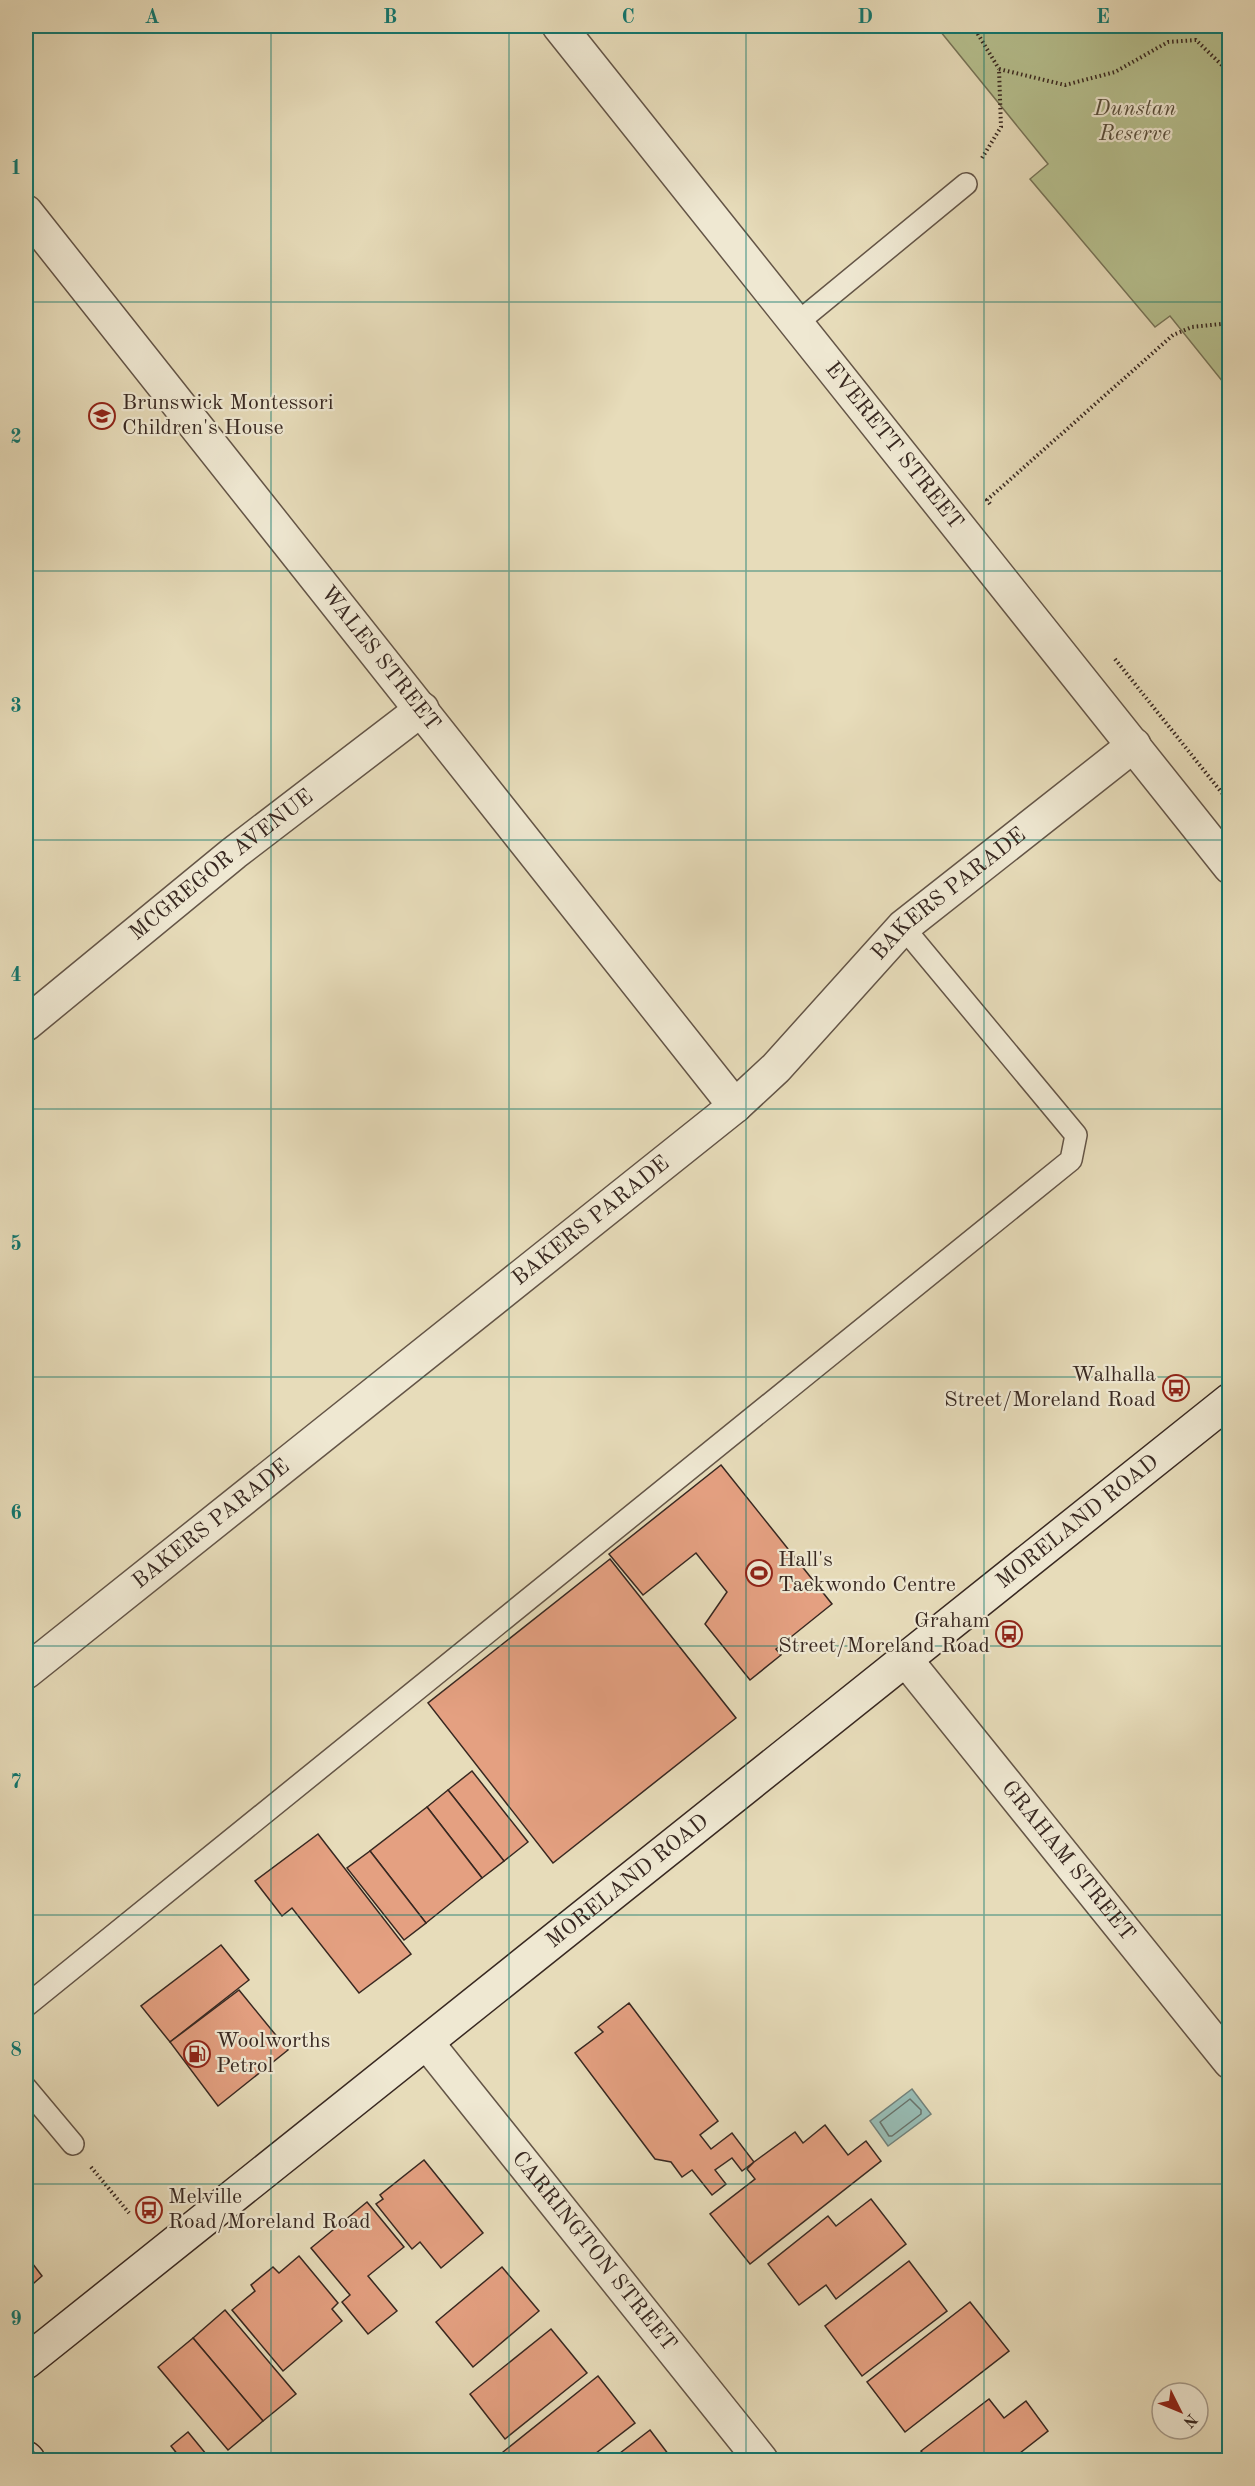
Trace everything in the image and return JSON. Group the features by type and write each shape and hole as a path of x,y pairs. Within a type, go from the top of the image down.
{"street":[{"name":"EVERETT STREET","path":"559,26 1230,867"},
{"name":"WALES STREET","path":"26,212 735,1106"},
{"name":"MCGREGOR AVENUE","path":"26,1024 234,853 422,709"},
{"name":"BAKERS PARADE","path":"26,1672 735,1106 776,1068 903,927 1134,745"},
{"name":"MORELAND ROAD","path":"26,2362 1230,1400"},
{"name":"GRAHAM STREET","path":"906,1660 1230,2062"},
{"name":"CARRINGTON STREET","path":"427,2043 761,2460"}],"lane":[{"path":"797,323 966,184"},
{"path":"26,2006 1071,1160 1076,1135 903,927"},
{"path":"26,2088 73,2144"}],"path":[{"path":"966,184 1001,127 999,69 973,26"},
{"path":"999,69 1065,85 1114,72 1168,42 1196,40 1230,73"},
{"path":"995,509 987,500 1173,335 1192,327 1230,323"},
{"path":"1112,656 1230,803"},
{"path":"73,2144 129,2213"}],"green space":[{"name":"Dunstan Reserve","path":"936,26 1229,26 1229,377 1223,382 1170,316 1155,327 1030,179 1048,164"}],"water":[{"path":"912,2089 931,2114 888,2146 870,2121"}],"building":[{"name":"Hall's Taekwondo Centre","path":"721,1465 832,1604 776,1649 781,1655 750,1680 705,1624 727,1592 696,1553 643,1595 609,1554"},
{"path":"610,1559 736,1718 553,1863 428,1703"},
{"path":"472,1771 528,1842 504,1861 448,1790"},
{"path":"448,1790 504,1861 482,1878 427,1807"},
{"path":"427,1807 482,1878 426,1923 370,1851"},
{"path":"318,1834 411,1954 359,1993 292,1908 282,1916 255,1881"},
{"path":"370,1851 426,1923 404,1940 347,1868"},
{"path":"221,1945 249,1980 170,2042 141,2006"},
{"path":"239,1990 288,2050 218,2106 170,2042"},
{"path":"629,2003 718,2121 700,2135 711,2149 732,2133 754,2162 742,2171 732,2158 715,2170 726,2184 712,2195 692,2170 682,2177 671,2162 655,2159 575,2053 603,2032 598,2027"},
{"path":"825,2125 848,2155 866,2141 881,2161 750,2264 710,2214 755,2179 747,2169 754,2162 795,2132 803,2143"},
{"path":"424,2160 483,2233 441,2268 420,2242 412,2249 376,2204 383,2199 380,2195"},
{"path":"871,2199 906,2244 836,2299 826,2285 799,2305 768,2264 828,2216 836,2226"},
{"path":"367,2202 404,2247 368,2276 397,2311 368,2334 342,2302 350,2295 311,2248"},
{"path":"26,2255 42,2276 26,2290"},
{"path":"299,2256 338,2303 332,2309 342,2321 283,2371 232,2310 255,2291 251,2285 273,2267 279,2273"},
{"path":"909,2261 947,2311 862,2376 825,2326"},
{"path":"502,2267 539,2311 473,2367 436,2322"},
{"path":"970,2302 1009,2351 905,2432 867,2382"},
{"path":"225,2310 296,2394 263,2421 193,2338"},
{"path":"551,2329 587,2373 505,2439 470,2394"},
{"path":"193,2338 263,2421 228,2450 158,2367"},
{"path":"598,2376 635,2423 587,2460 510,2460 503,2452"},
{"path":"989,2399 1004,2418 1026,2401 1048,2431 1011,2460 929,2460 921,2451"},
{"path":"650,2430 672,2459 611,2460"},
{"path":"188,2432 211,2460 182,2460 171,2446"}],"tram line":[{"path":"26,2442 40,2460"}],"place":[{"name":"Brunswick Montessori Children's House","path":"102,416"},
{"name":"Walhalla Street/Moreland Road","path":"1176,1388"},
{"name":"Hall's Taekwondo Centre","path":"759,1573"},
{"name":"Graham Street/Moreland Road","path":"1009,1634"},
{"name":"Woolworths Petrol","path":"197,2054"},
{"name":"Melville Road/Moreland Road","path":"149,2210"}]}
